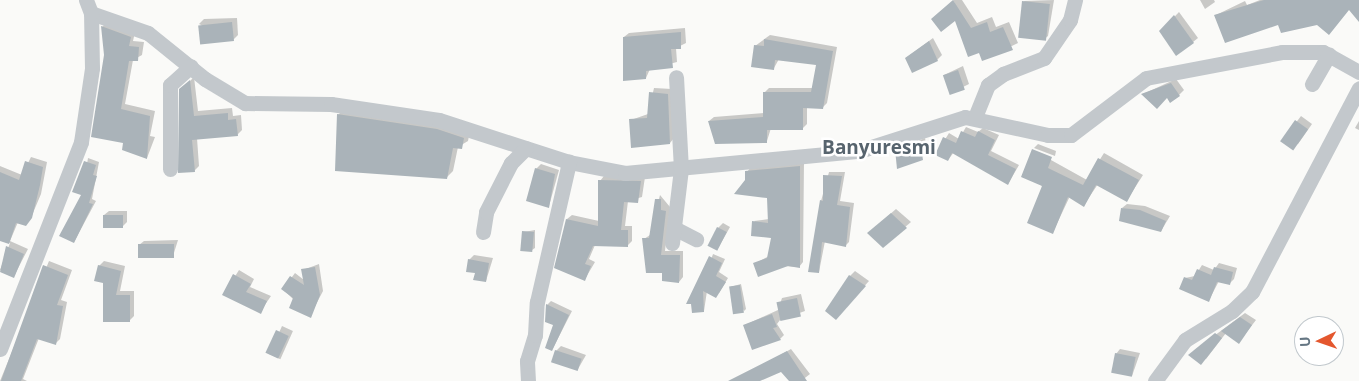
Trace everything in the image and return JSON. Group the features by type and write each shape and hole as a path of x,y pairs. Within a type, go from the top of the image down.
{"street":[{"path":"975,117 988,85 1003,74 1044,58 1070,20 1076,0"},
{"path":"0,349 81,142 92,68 88,6 148,32 191,66 245,103 370,108 476,129 569,162 625,173 681,169 874,148 941,123 975,117 1048,135 1071,135 1146,78 1282,52 1329,54 1359,72"},
{"path":"1312,84 1329,54"},
{"path":"170,169 170,85 191,66"},
{"path":"676,77 681,169 673,235 696,239"},
{"path":"1155,381 1185,340 1232,311 1252,292 1359,88"},
{"path":"483,232 486,212 511,163 526,148"},
{"path":"528,381 527,361 536,335 537,302 569,162"}],"building":[{"path":"953,0 971,28 987,22 990,32 1003,27 1013,50 982,61 979,53 968,57 955,21 941,32 931,19"},
{"path":"1264,0 1359,0 1359,22 1349,10 1329,35 1317,25 1281,33 1278,25 1225,43 1214,15"},
{"path":"1022,1 1050,4 1046,41 1018,38"},
{"path":"1174,15 1194,43 1176,56 1159,31"},
{"path":"232,22 234,41 200,44 198,26"},
{"path":"101,26 131,37 129,46 139,47 138,61 129,61 121,109 150,116 147,159 122,150 123,143 91,137 104,55"},
{"path":"681,32 681,49 671,49 673,68 646,71 646,79 623,81 623,37"},
{"path":"764,39 833,51 823,109 803,108 803,130 767,130 767,143 715,144 708,121 763,117 763,92 811,92 816,65 775,60 774,70 751,67 754,45 764,46"},
{"path":"929,41 938,61 912,73 905,58"},
{"path":"958,70 965,90 950,95 943,75"},
{"path":"190,80 194,116 228,113 228,120 236,119 238,136 192,140 195,172 178,173 179,89"},
{"path":"1171,83 1180,96 1170,103 1167,98 1157,109 1141,94"},
{"path":"649,92 668,94 670,144 631,148 629,119 647,118"},
{"path":"337,114 437,129 464,138 462,149 453,148 447,179 335,171"},
{"path":"1295,120 1308,129 1293,150 1280,141"},
{"path":"961,131 975,137 978,131 995,140 988,155 1016,169 1008,185 952,153 948,161 935,155 943,137 956,143"},
{"path":"920,142 923,160 897,169 895,149"},
{"path":"1032,149 1052,157 1048,168 1083,185 1098,158 1139,180 1127,202 1096,185 1084,207 1068,197 1053,234 1027,223 1042,186 1021,177"},
{"path":"25,161 43,167 40,185 32,218 26,226 16,223 9,244 0,241 0,172 19,180"},
{"path":"84,161 96,165 93,175 97,176 89,203 93,204 74,243 59,236 81,195 72,192"},
{"path":"800,166 800,268 788,266 758,277 753,263 767,258 771,238 751,236 752,221 768,223 767,198 734,194 745,180 745,171"},
{"path":"535,168 555,174 549,208 526,201"},
{"path":"823,175 842,176 837,205 850,207 846,247 822,242 819,273 808,272 820,200 823,201"},
{"path":"598,180 641,181 638,203 624,202 621,230 628,230 628,247 593,246 585,264 591,266 585,281 554,268 566,219 598,226"},
{"path":"655,199 661,199 661,210 666,211 661,255 680,255 679,283 662,281 662,273 646,273 642,238 649,238"},
{"path":"1121,208 1140,210 1166,221 1161,232 1119,221"},
{"path":"891,213 907,228 883,248 867,233"},
{"path":"103,215 123,215 123,228 103,228"},
{"path":"717,227 727,232 717,251 707,246"},
{"path":"522,231 534,232 532,252 520,251"},
{"path":"138,244 174,244 174,258 138,258"},
{"path":"6,246 24,254 14,278 0,272"},
{"path":"709,256 722,263 716,276 726,282 716,298 703,291 704,312 692,313 691,304 686,304"},
{"path":"468,259 489,263 486,282 473,280 475,273 466,272"},
{"path":"43,265 68,275 57,305 63,306 56,345 37,339 21,381 1,381"},
{"path":"98,265 121,271 116,295 130,295 130,322 103,322 103,283 94,281"},
{"path":"315,267 320,295 311,318 289,308 293,298 281,289 290,276 304,285 301,269"},
{"path":"1214,267 1233,272 1230,285 1217,282 1209,302 1179,289 1184,277 1192,280 1197,269 1211,275"},
{"path":"233,274 251,284 246,292 267,301 261,314 222,295"},
{"path":"849,275 866,286 836,320 825,311"},
{"path":"740,285 744,313 733,314 729,287"},
{"path":"797,298 801,317 780,321 776,302"},
{"path":"546,304 569,315 552,351 545,348 553,325 545,322"},
{"path":"772,314 777,327 773,328 781,340 752,350 743,325"},
{"path":"1240,317 1252,325 1239,344 1221,331"},
{"path":"276,330 289,336 278,359 265,353"},
{"path":"1215,333 1222,338 1201,365 1188,355"},
{"path":"555,350 582,359 578,371 551,362"},
{"path":"787,351 807,381 789,381 781,372 760,381 728,381"},
{"path":"1115,353 1136,357 1132,377 1111,373"}],"district":[{"name":"Banyuresmi","path":"879,148"}]}
